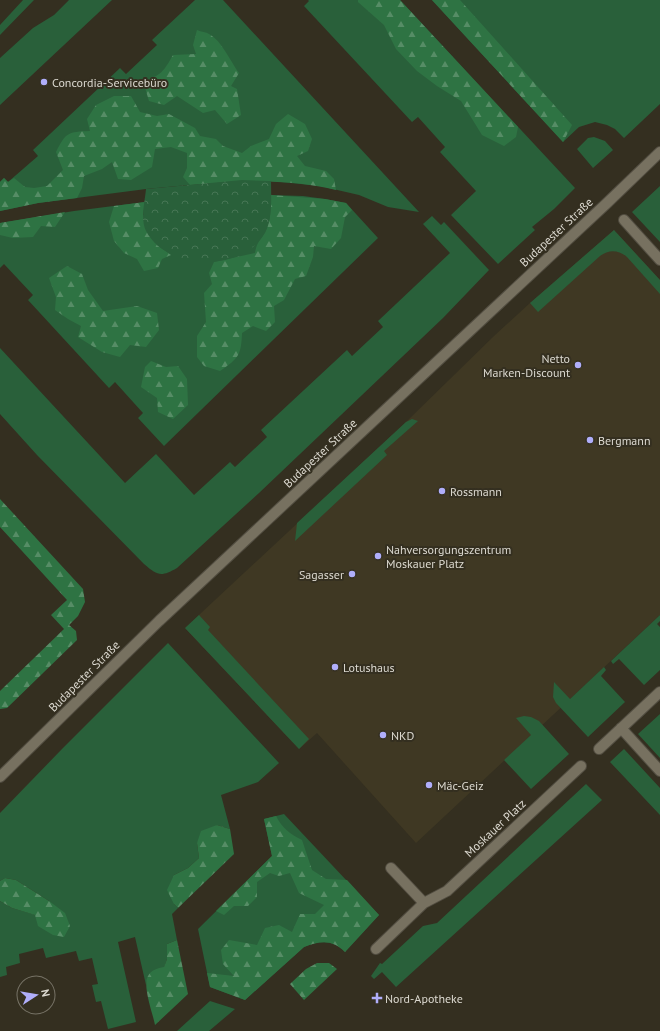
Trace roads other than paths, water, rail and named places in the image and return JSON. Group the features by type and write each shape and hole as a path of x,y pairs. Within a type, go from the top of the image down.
{"street":[{"name":"Budapester Straße","path":"0,777 159,621 602,208 660,152"},
{"path":"624,220 660,260"},
{"path":"599,749 660,692"},
{"path":"620,728 660,771"},
{"name":"Moskauer Platz","path":"376,949 424,903 447,891 581,766"},
{"path":"391,868 424,903"}],"place":[{"name":"Concordia-Servicebüro","path":"44,82"},
{"name":"Netto Marken-Discount","path":"578,365"},
{"name":"Bergmann","path":"590,440"},
{"name":"Rossmann","path":"442,491"},
{"name":"Nahversorgungszentrum Moskauer Platz","path":"378,556"},
{"name":"Sagasser","path":"352,574"},
{"name":"Lotushaus","path":"335,667"},
{"name":"NKD","path":"383,735"},
{"name":"Mäc-Geiz","path":"429,785"},
{"name":"Nord-Apotheke","path":"377,998"}]}
